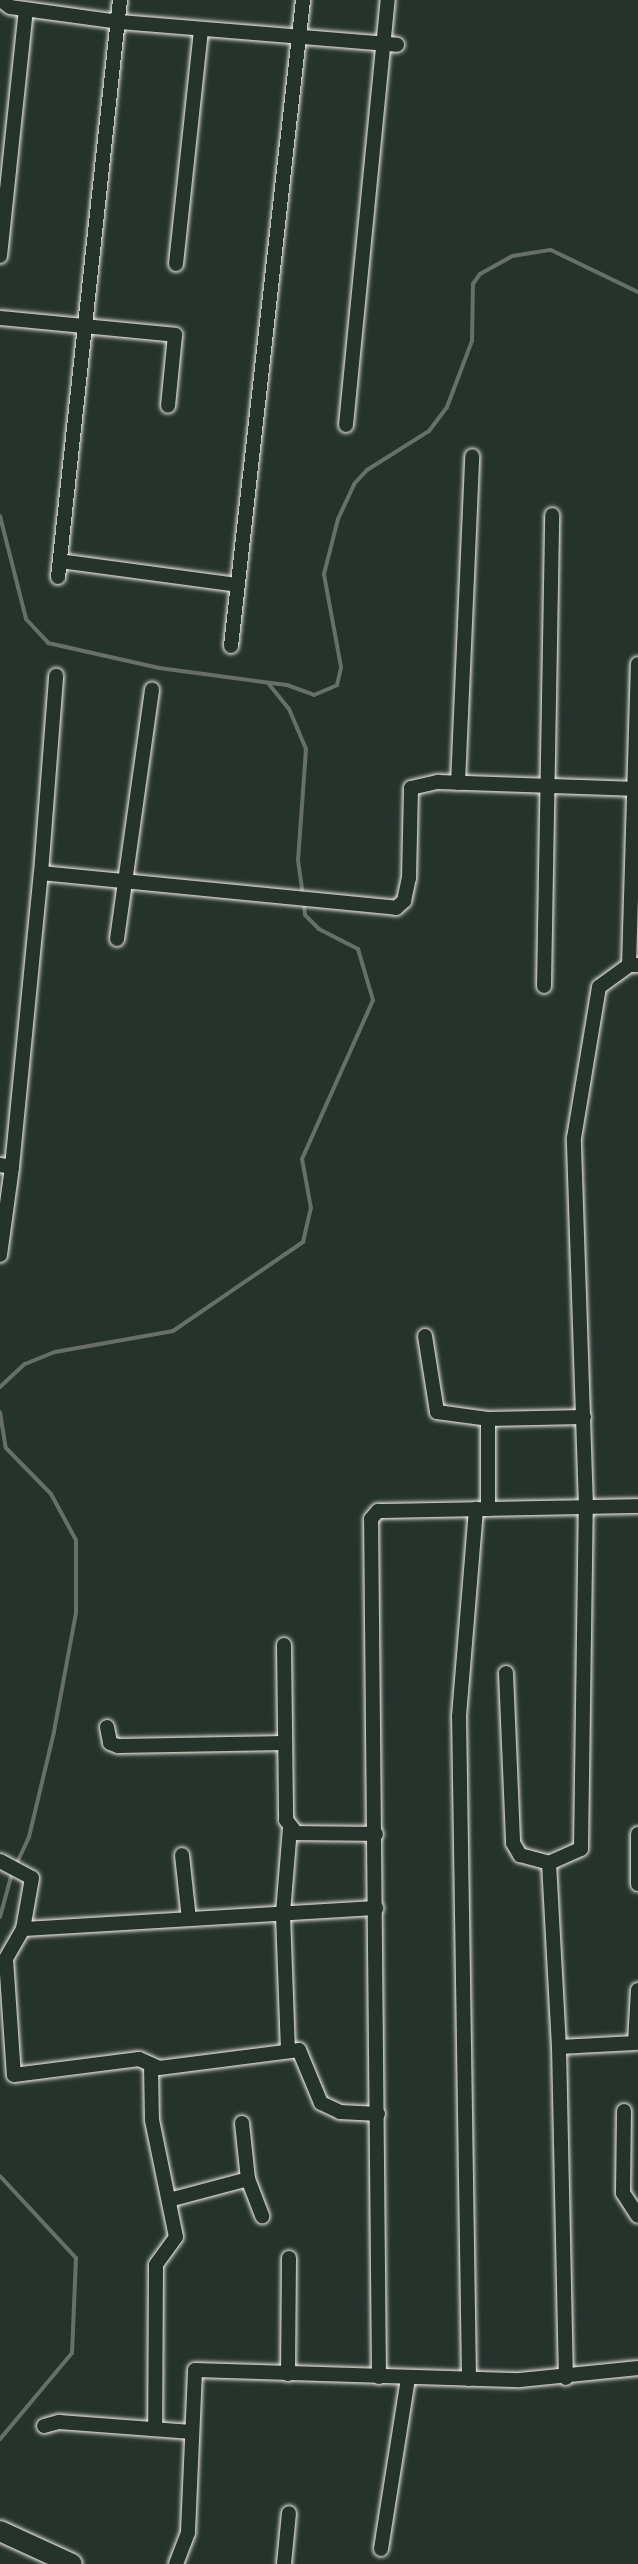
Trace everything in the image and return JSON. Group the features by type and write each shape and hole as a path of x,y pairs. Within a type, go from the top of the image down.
{"street":[{"path":"1,0 26,9 120,22 391,45"},
{"path":"58,577 120,0"},
{"path":"231,646 303,0"},
{"path":"346,425 391,45 388,0"},
{"path":"0,256 26,9"},
{"path":"176,264 201,29"},
{"path":"0,318 175,335 168,406"},
{"path":"458,783 472,456"},
{"path":"544,986 552,515"},
{"path":"60,561 237,585"},
{"path":"506,1673 513,1843 520,1855 549,1863 581,1849 586,1507 574,1138 599,987 634,965 638,664"},
{"path":"0,1255 6,1166 41,873 56,676"},
{"path":"117,939 128,881 152,689"},
{"path":"41,873 396,908 404,901 409,878 411,788 458,783 635,789"},
{"path":"425,1336 437,1412 488,1419 584,1417"},
{"path":"469,2379 459,1716 482,1509 488,1419"},
{"path":"379,2377 371,1519 378,1511 638,1506"},
{"path":"284,1645 290,1827 283,1913 288,2051"},
{"path":"107,1727 110,1743 118,1746 285,1743"},
{"path":"290,1827 296,1833 376,1834"},
{"path":"638,1834 638,1884"},
{"path":"182,1855 189,1919"},
{"path":"3,1862 32,1878 23,1929 6,1959 14,2075 139,2059 151,2065 299,2050 308,2060 321,2103 340,2112 378,2114"},
{"path":"549,1863 559,2047 566,2378"},
{"path":"23,1929 376,1908"},
{"path":"559,2047 635,2043 638,1990"},
{"path":"151,2065 152,2120 176,2237 156,2265 155,2429"},
{"path":"624,2111 623,2193 638,2216"},
{"path":"242,2123 248,2179 262,2216"},
{"path":"169,2200 248,2179"},
{"path":"288,2374 289,2258"},
{"path":"176,2564 188,2532 195,2370 469,2379 566,2378 638,2368"},
{"path":"381,2549 408,2378"},
{"path":"44,2426 192,2432"},
{"path":"284,2564 289,2513"},
{"path":"1,2532 72,2564"}],"waterway":[{"path":"0,516 26,619 48,643 159,668 287,685 314,695 337,685 341,667 324,574 338,519 354,484 367,470 429,431 447,407 472,341 473,284 480,274 512,256 551,250 638,292"},
{"path":"268,683 289,709 306,749 298,860 303,895"},
{"path":"0,1387 25,1364 55,1352 173,1331 303,1242 311,1208 302,1159 373,1000 358,949 319,929 305,915 304,903"},
{"path":"0,1412 6,1448 51,1494 76,1540 76,1613 54,1732 29,1837 16,1865"},
{"path":"0,1917 12,1873"},
{"path":"0,2176 76,2258 72,2353 0,2439"}]}
